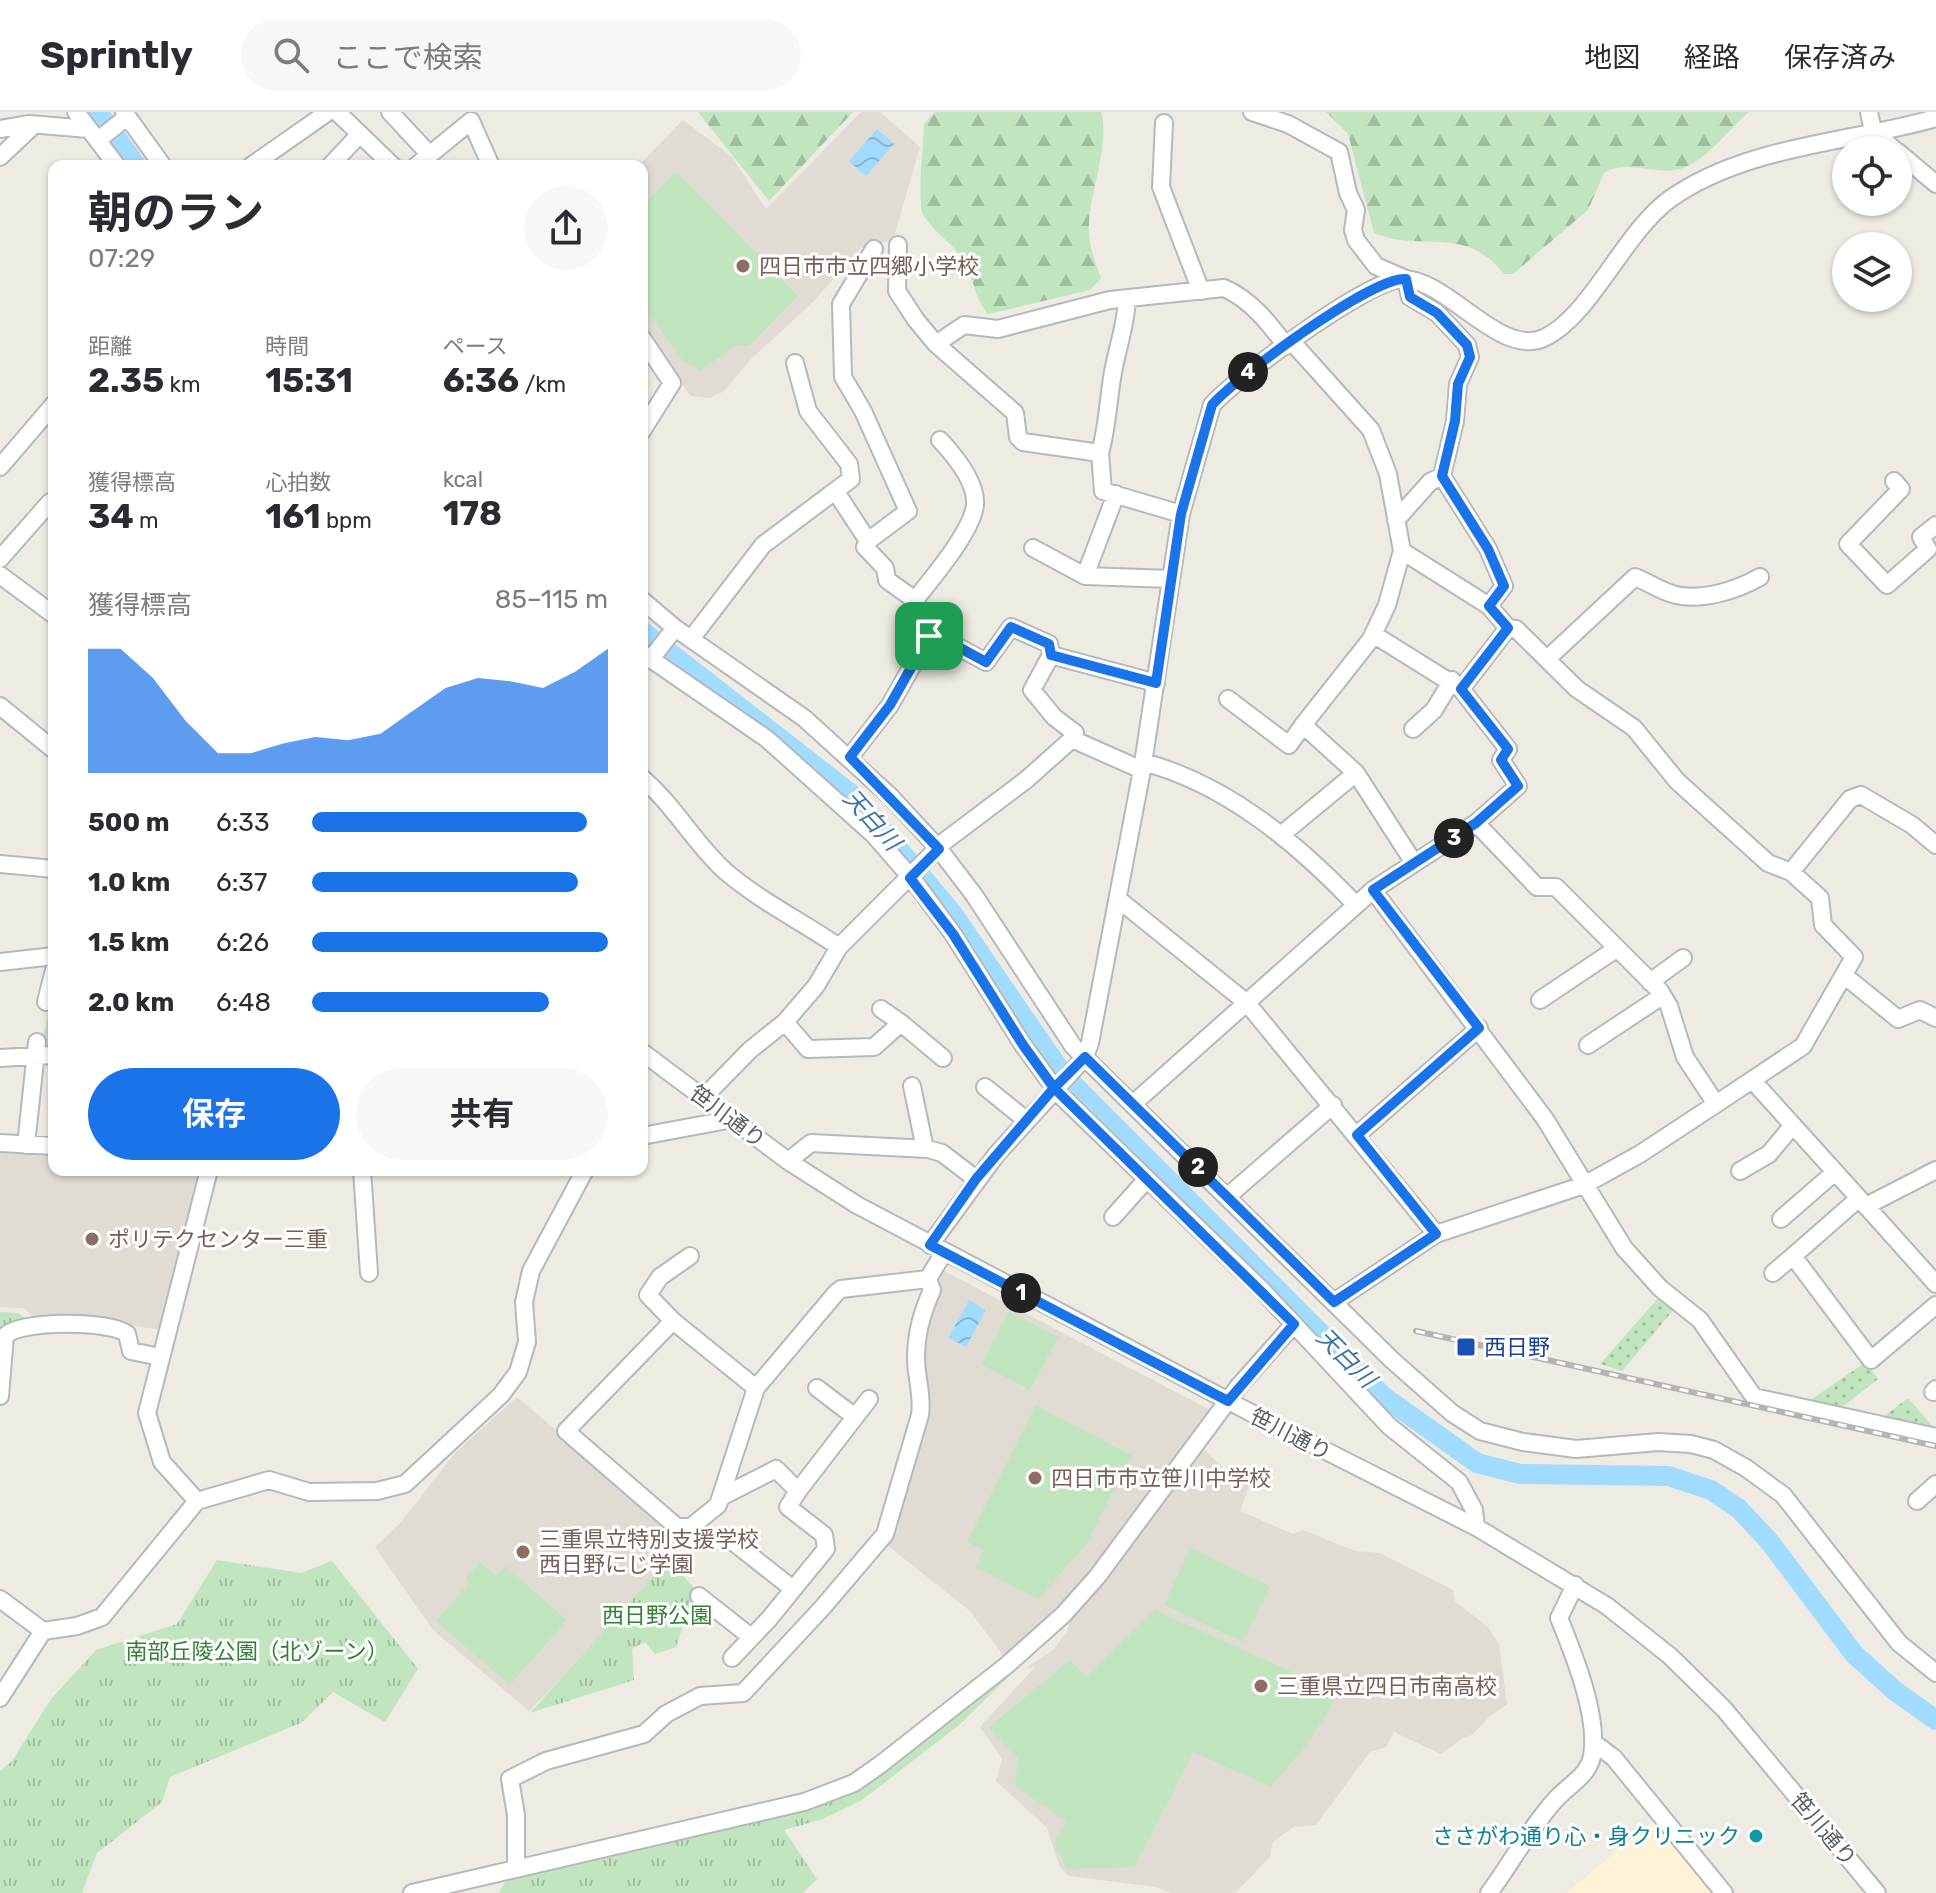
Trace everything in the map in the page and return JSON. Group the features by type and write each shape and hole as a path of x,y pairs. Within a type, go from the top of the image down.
{"street":[{"path":"76,112 113,160"},
{"path":"260,160 328,112"},
{"path":"337,112 386,160"},
{"path":"390,112 430,155"},
{"path":"1252,112 1288,124 1339,152 1348,193 1356,210 1353,230 1356,240 1376,266 1428,286 1509,336 1528,342 1544,338 1562,325 1644,223 1670,199 1745,164 1936,118"},
{"path":"1869,112 1873,131 1879,136"},
{"path":"424,160 477,116 489,160"},
{"path":"0,129 34,125 96,136 124,117 158,160"},
{"path":"1164,123 1161,187 1201,291"},
{"path":"0,157 34,125"},
{"path":"336,160 359,135"},
{"path":"1912,164 1936,184"},
{"path":"898,245 897,291 936,344 1015,413 1018,437 1023,442 1100,453"},
{"path":"874,249 841,304 843,377 863,411 908,511 868,541 865,547 885,568 887,580 915,600 929,636"},
{"path":"516,1868 516,1815 510,1779 546,1761 644,1734 666,1714 700,1696 743,1693 885,1534 920,1415 923,1397 916,1361 919,1320 932,1290 928,1279 937,1248 976,1179 1085,1057 1143,766 1181,514 1212,405 1243,375 1374,286 1406,279"},
{"path":"1406,279 1410,297 1437,313 1467,345 1470,357 1458,384 1455,421 1442,476 1488,549 1504,586 1489,606"},
{"path":"936,344 964,325 998,329 1127,298 1224,288 1236,293 1289,344 1371,430 1388,474 1402,551 1387,605 1373,634 1289,745 1228,699"},
{"path":"1127,298 1126,327 1112,376 1108,426 1100,453 1103,491 1181,514"},
{"path":"648,347 672,383 648,421"},
{"path":"691,639 763,545 851,479 849,464 808,411 795,363"},
{"path":"0,467 48,411"},
{"path":"915,600 951,554 975,505 969,482 952,453 940,440"},
{"path":"1396,520 1430,482 1442,476"},
{"path":"1894,481 1901,489 1848,544 1887,585 1932,553 1921,537 1936,525"},
{"path":"836,492 868,541"},
{"path":"1085,576 1116,494"},
{"path":"0,559 48,504"},
{"path":"1033,548 1085,576 1171,579"},
{"path":"1334,1302 1436,1234 1584,1185 1640,1154 1716,1104 1803,1046 1854,957 1823,925 1820,898 1791,872 1768,863 1677,781 1634,728 1577,689 1516,629 1508,628 1489,606 1402,551"},
{"path":"0,575 48,611"},
{"path":"1547,659 1635,577 1675,595 1739,589 1760,577"},
{"path":"648,606 673,630 773,694 850,757 937,851 1001,934 1062,1033 1392,1360 1452,1413 1480,1431 1523,1442 1576,1449 1658,1442 1691,1444 1714,1450 1746,1468 1783,1495 1899,1643 1936,1673"},
{"path":"703,1098 742,1057 785,1022 816,986 839,947 910,876 1026,780 1075,733 1054,717 1032,690 1051,655 1049,644 1011,627 986,662 938,636 929,636"},
{"path":"1413,729 1508,628"},
{"path":"673,630 648,657 729,711 807,772 873,834 910,876 953,934 1023,1045 1057,1085 1294,1324 1389,1426 1459,1482 1474,1510 1476,1527"},
{"path":"1134,1103 1373,890 1476,823 1518,786 1501,760 1508,749 1457,685 1373,634"},
{"path":"850,757 890,705 929,636"},
{"path":"1051,655 1156,683"},
{"path":"3,714 48,746"},
{"path":"1303,725 1356,773 1414,863"},
{"path":"1072,739 1143,766 1179,771 1311,857 1356,905"},
{"path":"1281,835 1356,773"},
{"path":"648,783 667,799 723,869 772,906 839,947"},
{"path":"1791,872 1850,792 1890,811 1936,845"},
{"path":"1476,823 1537,887 1556,887 1662,996 1685,1057 1716,1104"},
{"path":"0,864 48,868"},
{"path":"1373,890 1545,1119 1624,1248 1660,1288 1700,1320 1754,1397 1936,1437"},
{"path":"1118,899 1247,1003 1436,1234"},
{"path":"1540,1000 1616,949"},
{"path":"0,962 48,957"},
{"path":"1650,982 1683,958"},
{"path":"1845,976 1898,1019 1920,1010 1936,1018"},
{"path":"46,1002 48,994"},
{"path":"1588,1045 1662,996"},
{"path":"881,1009 943,1058"},
{"path":"785,1022 808,1049 874,1047 901,1023"},
{"path":"1357,1135 1479,1028"},
{"path":"0,1058 36,1049 48,1053"},
{"path":"26,1145 36,1049"},
{"name":"笹川通り","path":"648,1057 832,1190 1228,1401 1476,1527 1575,1585 1670,1656 1717,1702 1877,1893"},
{"path":"1752,1080 1936,1284"},
{"path":"912,1086 925,1149"},
{"path":"985,1087 1026,1120"},
{"path":"1228,1196 1333,1105"},
{"path":"648,1135 733,1119"},
{"path":"1740,1171 1769,1154 1793,1125"},
{"path":"0,1143 48,1146"},
{"path":"788,1161 811,1143 925,1149 942,1153 976,1179"},
{"path":"1773,1273 1862,1203 1936,1170"},
{"path":"1781,1219 1835,1172"},
{"path":"197,1501 162,1462 147,1413 207,1176"},
{"path":"362,1176 369,1273"},
{"path":"0,1599 43,1631 77,1626 102,1617 197,1501 269,1480 309,1492 377,1491 405,1484 501,1395 518,1372 527,1342 524,1302 531,1271 582,1176"},
{"path":"1113,1217 1147,1179"},
{"path":"690,1256 660,1277 648,1295 673,1321 756,1388"},
{"path":"1793,1256 1871,1360 1936,1305"},
{"path":"673,1321 566,1431 677,1527 691,1527 718,1505 756,1388 841,1289 928,1279"},
{"path":"0,1396 5,1373 5,1336 13,1329 64,1324 107,1326 127,1334 131,1351 160,1357"},
{"path":"412,1893 804,1802 854,1783 1007,1665 1063,1615 1097,1577 1228,1401 1294,1324"},
{"path":"817,1388 855,1417"},
{"path":"732,1658 826,1549 824,1535 788,1507 869,1399"},
{"path":"721,1497 776,1469 798,1491"},
{"path":"1917,1501 1936,1484"},
{"path":"732,1541 793,1589"},
{"path":"1489,1893 1558,1797 1581,1777 1591,1758 1593,1742 1581,1678 1559,1618 1575,1585"},
{"path":"699,1596 751,1637"},
{"path":"0,1698 43,1631"},
{"path":"1593,1742 1614,1758 1724,1893"}],"shaded area":[{"name":"四日市市立四郷小学校","path":"861,112 880,112 920,147 893,240 860,248 815,300 750,360 724,391 710,398 691,396 648,340 648,160 644,160 683,120 732,157 766,209"},
{"name":"ポリテクセンター三重","path":"0,1153 48,1155 48,1176 200,1176 162,1330 106,1322 35,1319 24,1308 0,1307"},
{"name":"四日市市立笹川中学校","path":"944,1271 1214,1412 1077,1593 1005,1658 970,1611 882,1541 902,1491 923,1321"},
{"name":"三重県立特別支援学校 西日野にじ学園","path":"517,1397 681,1537 652,1578 585,1655 529,1711 433,1630 375,1547 402,1521 454,1454"},
{"name":"三重県立四日市南高校","path":"1204,1449 1225,1470 1251,1481 1240,1511 1293,1534 1303,1530 1355,1551 1380,1553 1453,1590 1455,1601 1488,1627 1499,1644 1507,1704 1472,1735 1441,1754 1394,1732 1386,1747 1370,1752 1316,1825 1293,1827 1273,1842 1270,1857 1235,1893 1172,1893 1155,1887 1069,1876 1060,1867 1047,1828 996,1781 1002,1759 980,1727 1035,1667 1026,1668 1053,1650 1067,1632 1074,1607"},
{"path":"1654,1820 1715,1893 1566,1893"}],"green space":[{"path":"698,112 853,112 769,201"},
{"path":"935,112 1101,112 1103,138 1089,231 1101,278 1090,290 988,314 962,258 928,222 922,209 920,187 924,124"},
{"path":"1326,112 1749,112 1710,151 1683,168 1623,167 1604,173 1588,210 1513,274 1504,274 1474,249 1459,244 1409,241 1374,233 1348,134"},
{"path":"676,171 798,296 749,346 735,346 700,371 683,361 648,313 648,201"},
{"path":"48,1016 48,1050 41,1048"},
{"path":"1660,1296 1676,1307 1622,1371 1600,1364"},
{"path":"1009,1311 1058,1337 1030,1390 981,1364"},
{"path":"0,1312 19,1313 31,1323 0,1335"},
{"path":"1866,1362 1878,1379 1837,1411 1806,1403"},
{"path":"1908,1398 1936,1430 1879,1420"},
{"path":"1036,1405 1131,1455 1086,1545 1038,1599 976,1567 984,1550 967,1542"},
{"name":"西日野公園","path":"681,1537 685,1540 670,1561 695,1589 676,1647 655,1654 645,1642 632,1649 634,1680 530,1713 652,1578"},
{"path":"1190,1548 1270,1586 1243,1642 1164,1605"},
{"name":"南部丘陵公園（北ゾーン）","path":"217,1560 301,1573 332,1561 418,1669 385,1722 333,1692 301,1723 170,1777 162,1802 97,1853 82,1893 0,1893 0,1771 12,1761 51,1699 96,1650 177,1624"},
{"path":"480,1562 496,1576 505,1566 567,1620 510,1685 436,1621 469,1583 465,1579"},
{"path":"1155,1610 1327,1688 1333,1704 1308,1743 1271,1787 1193,1752 1135,1867 1067,1869 1054,1843 1067,1822 1015,1786 1018,1757 988,1728 1070,1660 1086,1677"},
{"path":"1054,1633 959,1725 862,1800 823,1819 784,1830 817,1879 803,1893 499,1893 507,1878 813,1805"}],"water":[{"path":"877,129 894,144 866,176 849,161"},
{"path":"969,1300 986,1310 966,1347 948,1338"}],"waterway":[{"name":"天白川","path":"98,112 133,160"},
{"name":"天白川","path":"648,636 855,797 953,914 1062,1073 1384,1397 1477,1463 1520,1474 1668,1476 1711,1490 1739,1509 1769,1541 1854,1654 1895,1691 1936,1720"}],"railway":[{"path":"1416,1331 1936,1446"}],"place":[{"name":"四日市市立四郷小学校","path":"743,266"},
{"name":"ポリテクセンター三重","path":"92,1239"},
{"name":"西日野","path":"1466,1347"},
{"name":"四日市市立笹川中学校","path":"1035,1478"},
{"name":"三重県立特別支援学校 西日野にじ学園","path":"523,1552"},
{"name":"三重県立四日市南高校","path":"1261,1686"},
{"name":"ささがわ通り心・身クリニック","path":"1756,1836"}],"route":[{"path":"929,636 890,705 850,757 939,849 910,878 953,934 997,1007 1054,1088 976,1179 930,1245 1228,1401 1294,1324 1054,1088 1085,1057 1334,1302 1436,1234 1357,1135 1479,1028 1373,890 1476,823 1518,786 1501,760 1508,749 1461,689 1508,628 1489,606 1504,586 1488,549 1442,476 1455,421 1458,384 1470,357 1467,345 1437,313 1410,297 1406,279 1401,278 1374,286 1243,375 1222,394 1212,405 1197,468 1181,514 1156,683 1068,662 1051,655 1049,644 1011,627 986,662 938,636 929,636"}]}
